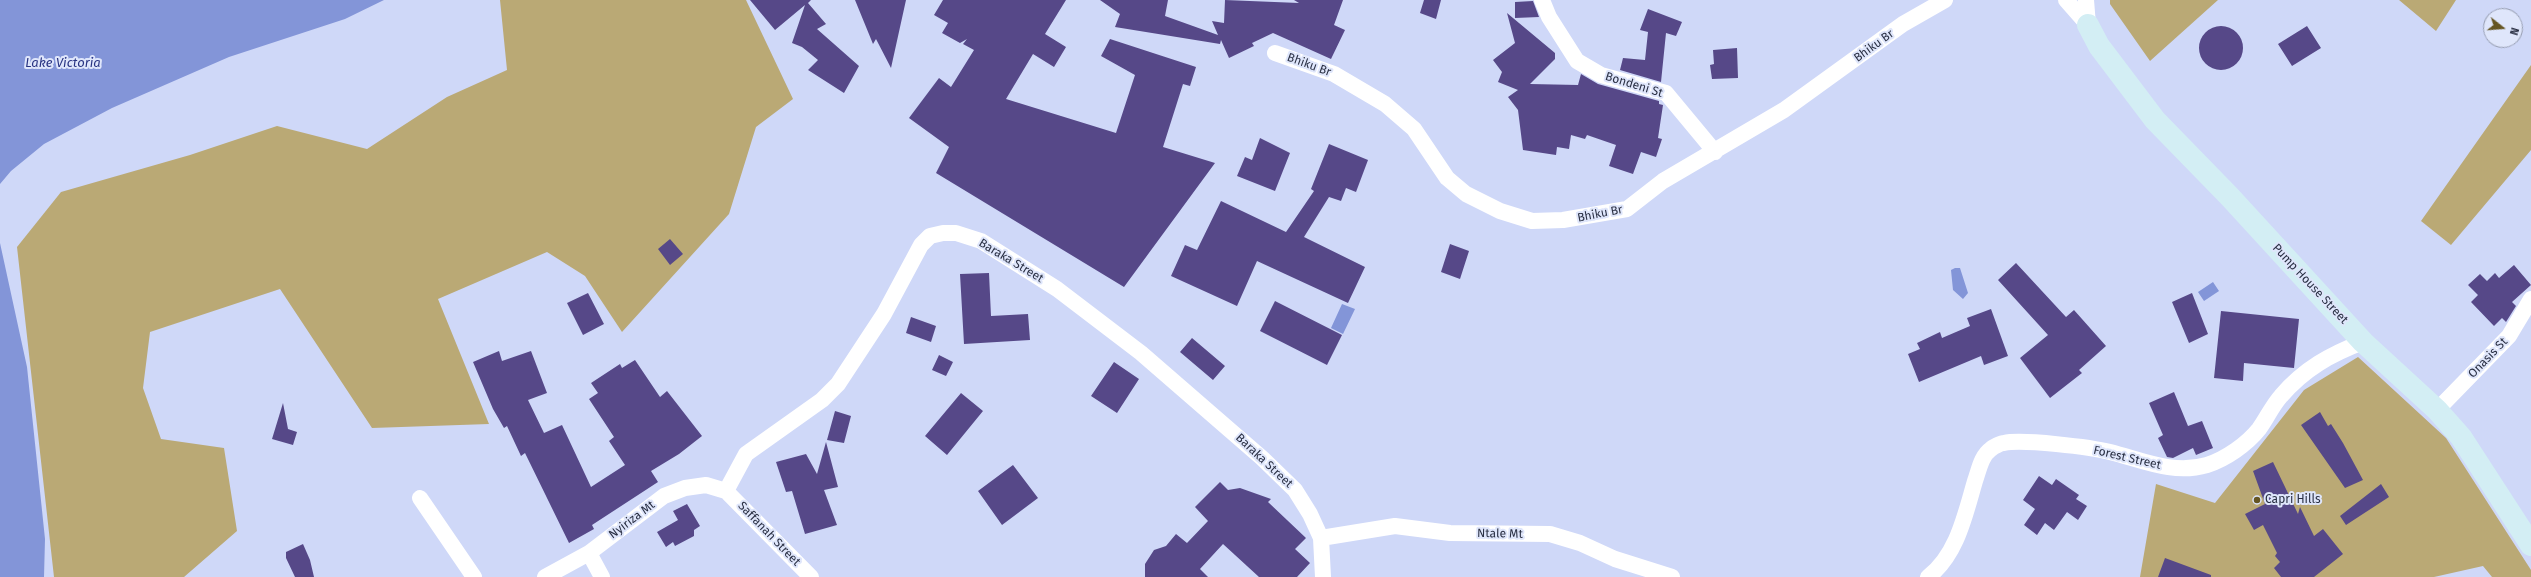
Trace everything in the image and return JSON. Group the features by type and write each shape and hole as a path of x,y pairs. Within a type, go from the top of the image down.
{"street":[{"name":"Bondeni St","path":"1542,0 1548,17 1577,62 1601,75 1666,93 1715,152"},
{"name":"Bhiku Br","path":"1275,53 1334,74 1385,104 1414,129 1447,178 1466,194 1500,211 1532,221 1586,218 1627,209 1663,181 1715,152 1784,110 1903,24 1945,0"},
{"path":"2066,0 2088,25"},
{"path":"2086,0 2088,25"},
{"name":"Pump House Street","path":"2088,25 2099,46 2155,120 2230,197 2363,342 2437,410 2461,437 2531,545"},
{"name":"Baraka Street","path":"726,491 746,454 822,400 838,384 884,314 921,245 930,236 943,233 956,233 981,241 1040,278 1141,353 1262,458 1295,490 1310,514 1321,538"},
{"name":"Onasis St","path":"2437,410 2509,336 2531,299"},
{"name":"Forest Street","path":"1928,577 1936,571 1955,545 1982,461 1991,449 2004,442 2033,444 2109,452 2144,464 2177,469 2207,465 2236,451 2258,430 2280,396 2307,370 2337,352 2363,342"},
{"name":"Nyiriza Mt","path":"545,577 589,553 664,496 684,488 706,485 726,491"},
{"name":"Saffanah Street","path":"726,491 811,577"},
{"path":"420,498 474,577"},
{"name":"Ntale Mt","path":"1321,538 1395,526 1450,533 1550,534 1580,543 1623,562 1672,577"},
{"path":"1321,538 1323,577"},
{"path":"589,553 602,577"}],"shaded area":[{"path":"500,0 746,0 793,99 756,127 729,214 622,332 585,276 547,252 438,299 489,424 372,428 280,289 150,332 143,388 161,439 224,448 237,531 184,577 54,577 17,247 61,192 190,155 277,126 367,149 447,97 507,70"},
{"path":"2110,0 2218,0 2150,61 2110,4"},
{"path":"2399,0 2456,0 2436,31"},
{"path":"2531,65 2531,150 2451,245 2421,221"},
{"path":"2358,357 2446,438 2531,570 2531,577 2492,577 2483,566 2434,577 2140,577 2156,484 2215,503 2304,390"}],"water":[{"name":"Lake Victoria","path":"0,0 384,0 345,19 229,57 112,108 44,144 11,171 0,184"},
{"path":"0,243 27,367 45,539 44,577 0,577"},
{"path":"1960,268 1968,293 1963,299 1953,290 1951,270"},
{"path":"2213,282 2219,291 2204,301 2198,292"},
{"path":"1342,304 1355,309 1343,334 1331,328"}],"building":[{"path":"750,0 811,0 808,3 826,24 817,29 859,66 844,93 808,70 818,60 802,47 792,43 805,5 775,30"},
{"path":"855,0 906,0 891,68 876,39 873,44"},
{"path":"943,0 1066,0 1045,34 1066,47 1054,67 1033,54 1006,99 1116,133 1135,75 1101,56 1110,39 1196,67 1190,86 1183,84 1163,147 1215,163 1124,287 936,173 949,147 909,118 939,78 951,87 974,50 963,44 967,39 960,43 942,33 948,23 934,15"},
{"path":"1100,0 1168,0 1165,16 1218,35 1212,21 1224,23 1225,0 1299,3 1294,0 1343,0 1334,25 1345,30 1331,59 1273,33 1252,43 1254,46 1229,58 1221,40 1220,44 1115,27 1120,14"},
{"path":"1424,0 1441,0 1436,19 1420,13"},
{"path":"1533,1 1539,17 1515,18 1515,2"},
{"path":"1648,9 1682,22 1676,36 1666,33 1661,82 1620,70 1623,58 1645,60 1648,32 1640,30"},
{"path":"1507,13 1555,53 1555,59 1530,84 1578,85 1581,74 1598,84 1659,101 1659,104 1663,105 1658,138 1662,139 1656,157 1641,152 1633,174 1609,166 1616,145 1587,135 1585,139 1571,135 1569,149 1557,147 1556,155 1523,150 1518,110 1508,97 1518,90 1498,82 1502,72 1493,60 1515,43"},
{"path":"2221,26 2233,30 2239,36 2243,48 2239,60 2233,66 2221,70 2209,66 2203,60 2199,48 2203,36 2209,30"},
{"path":"2307,26 2321,48 2292,66 2278,44"},
{"path":"1737,48 1738,78 1712,79 1710,65 1714,64 1713,50"},
{"path":"1260,138 1290,153 1275,191 1237,176 1245,157 1252,160"},
{"path":"1329,144 1368,160 1356,192 1346,188 1341,201 1329,197 1304,237 1365,267 1348,303 1257,261 1237,306 1171,276 1185,245 1197,250 1221,201 1286,232 1314,191 1311,189"},
{"path":"670,239 683,254 670,265 658,249"},
{"path":"1450,244 1469,251 1460,279 1441,272"},
{"path":"2016,263 2066,317 2074,310 2106,346 2079,370 2082,373 2050,398 2020,358 2048,335 1998,280"},
{"path":"2514,265 2531,285 2512,302 2516,306 2506,322 2502,318 2494,326 2471,302 2478,295 2468,285 2480,274 2487,281 2495,273 2499,278"},
{"path":"989,273 991,316 1028,314 1030,340 964,344 960,274"},
{"path":"588,293 604,324 583,335 567,303"},
{"path":"2192,293 2208,334 2189,343 2172,302"},
{"path":"1275,301 1342,335 1327,365 1260,331"},
{"path":"1991,309 2008,356 1984,365 1981,356 1919,382 1908,354 1920,349 1917,343 1940,332 1942,338 1970,326 1967,318"},
{"path":"2221,311 2299,319 2294,368 2244,363 2243,381 2214,378"},
{"path":"911,317 936,326 931,342 906,333"},
{"path":"1192,338 1225,366 1213,380 1180,352"},
{"path":"499,351 502,361 531,351 547,393 528,400 544,433 562,425 591,487 625,465 609,441 614,437 589,399 598,393 591,383 620,364 622,368 635,360 660,397 667,391 702,436 679,454 651,471 658,482 592,525 594,529 569,543 525,453 521,456 507,426 504,428 493,409 473,362"},
{"path":"939,355 953,362 946,376 932,370"},
{"path":"1114,362 1139,379 1117,413 1091,396"},
{"path":"2174,392 2188,426 2202,421 2213,448 2196,455 2193,448 2173,458 2167,457 2158,438 2163,435 2149,403"},
{"path":"961,393 983,411 947,455 925,436"},
{"path":"283,403 288,429 297,432 293,445 272,439"},
{"path":"835,411 851,416 844,443 827,440"},
{"path":"2320,412 2328,426 2331,424 2363,480 2345,488 2301,425"},
{"path":"826,442 838,487 824,490 837,525 805,534 792,491 786,492 776,462 806,454 817,474"},
{"path":"2273,462 2298,514 2300,507 2314,536 2323,529 2343,554 2314,577 2281,577 2274,568 2280,562 2275,556 2277,553 2263,525 2254,530 2245,514 2265,504 2253,471"},
{"path":"1013,465 1038,498 1002,525 978,491"},
{"path":"2039,476 2052,485 2056,479 2079,495 2076,499 2087,506 2078,520 2067,512 2054,530 2045,523 2037,535 2024,525 2035,509 2023,500"},
{"path":"1220,482 1228,490 1240,488 1271,499 1268,502 1306,538 1295,549 1310,563 1297,577 1259,577 1223,544 1200,569 1208,577 1145,577 1145,564 1154,550 1166,546 1176,534 1187,543 1208,521 1195,507"},
{"path":"2381,484 2389,497 2346,525 2340,516"},
{"path":"687,504 700,526 694,530 694,536 675,546 673,542 666,547 657,532 678,520 673,511"},
{"path":"303,544 310,560 314,577 295,577 286,558 286,552"},
{"path":"2165,558 2211,575 2211,577 2158,577"}],"place":[{"name":"Capri Hills","path":"2257,500"}]}
